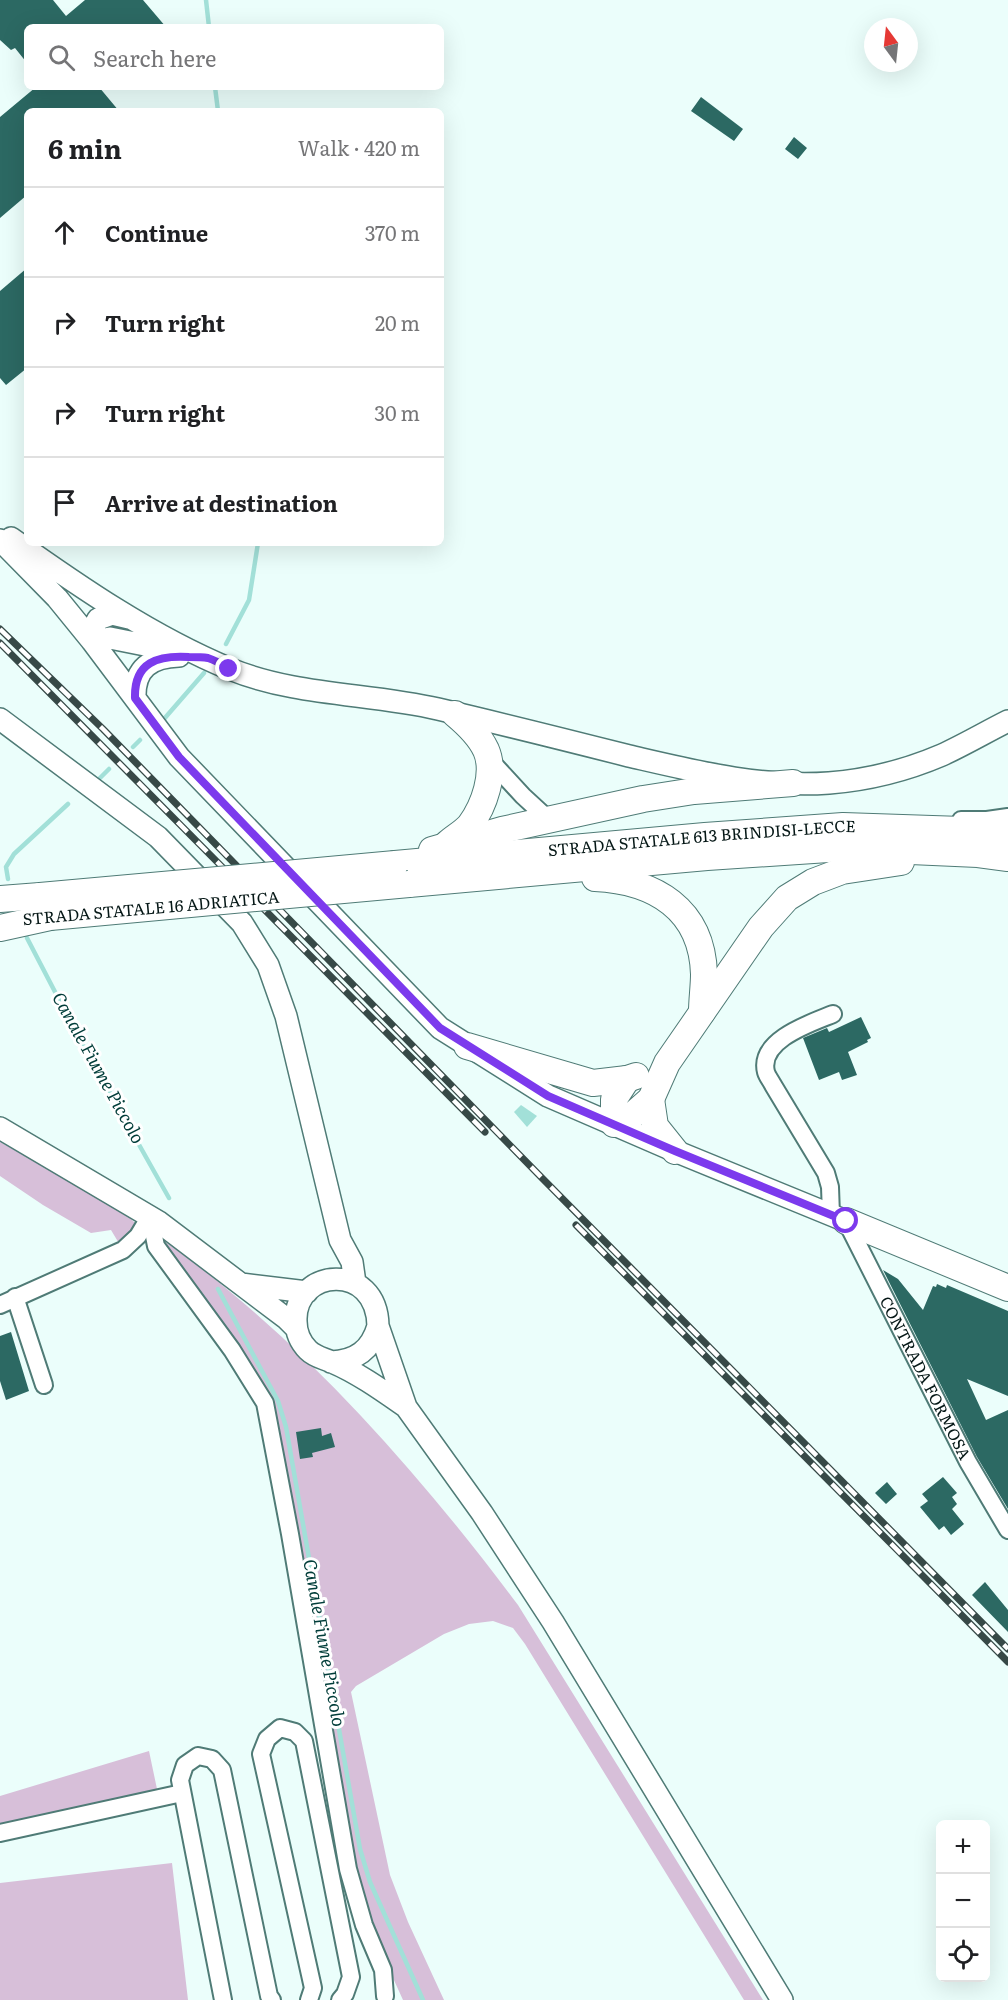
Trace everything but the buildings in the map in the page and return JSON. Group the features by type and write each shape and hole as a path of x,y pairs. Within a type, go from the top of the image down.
{"highway":[{"path":"402,874 469,826 484,800 489,759 478,737 455,714"},
{"path":"446,844 633,801 694,791 793,783"},
{"name":"STRADA STATALE 613 BRINDISI-LECCE","path":"402,874 705,836 843,826 962,830 1008,836"},
{"name":"STRADA STATALE 613 BRINDISI-LECCE","path":"402,874 516,874 707,857 843,848 978,854 1008,858"},
{"path":"627,1079 614,1099 614,1124 634,1114 651,1099 667,1063 761,927 787,898 813,882 842,871 882,864 940,861 978,854"},
{"name":"STRADA STATALE 16 ADRIATICA","path":"0,921 45,906 402,874"},
{"path":"516,874 620,879 654,890 680,909 698,940 704,973 702,1012"},
{"name":"STRADA STATALE 16 ADRIATICA","path":"0,899 45,906"},
{"path":"0,928 45,906"},
{"path":"467,1046 593,1083 627,1079 667,1063"},
{"path":"651,1099 655,1126 675,1151"},
{"path":"838,1218 1008,1288"}],"main road":[{"path":"0,530 133,620 207,658 253,677 305,690 399,703 455,714 707,774 793,783 828,783 878,775 942,755 1008,721"},
{"path":"0,540 57,598 179,757 440,1028 548,1096 838,1218"},
{"path":"92,641 92,630 98,619 112,614 133,620"},
{"path":"92,641 110,638 207,658"},
{"path":"135,698 135,687 139,674 156,659 177,656 207,658"},
{"path":"0,719 158,837 242,923 268,964 286,1016 340,1239 352,1262 355,1283"},
{"path":"0,736 109,799"},
{"path":"0,1128 150,1216 296,1328"},
{"path":"331,1362 357,1357 375,1338 378,1326 378,1312 374,1300 366,1290 342,1279 329,1279 317,1284 299,1302 296,1328 300,1340 308,1351 319,1358 331,1362 406,1407"},
{"path":"240,1284 307,1292"},
{"path":"378,1326 406,1407 482,1513 554,1622 782,2000"}],"street":[{"path":"489,759 548,819"},
{"path":"705,836 785,822 843,817 987,820 1008,817"},
{"path":"833,1014 793,1031 768,1052 766,1072 826,1173 838,1218"},
{"path":"44,1385 7,1301 123,1250 138,1236 150,1216"},
{"path":"150,1216 156,1246 232,1350 265,1403 348,1869 364,1925 382,1970 386,1999"},
{"name":"CONTRADA FORMOSA","path":"838,1218 968,1462 1008,1530"},
{"path":"309,2000 313,1988 261,1754 267,1739 280,1728 295,1732 304,1741 351,1977 345,1994 340,2000"},
{"path":"223,2000 180,1780 185,1765 198,1756 212,1759 222,1770 269,1996 272,2000"},
{"path":"0,1833 182,1793"}],"shaded area":[{"path":"0,1142 128,1213 139,1227 120,1245 111,1230 91,1233 43,1205 0,1176"},
{"path":"167,1243 217,1281 312,1365 441,1506 518,1605 763,2000 744,2000 525,1644 513,1628 493,1621 469,1624 444,1634 356,1686 351,1692 390,1875 408,1922 444,2000 403,2000 378,1945 353,1868 277,1437 165,1244"},
{"path":"149,1751 157,1789 0,1824 0,1796"},
{"path":"172,1863 188,2000 0,2000 0,1883"}],"water":[{"path":"521,1105 537,1116 527,1127 514,1112"}],"waterway":[{"name":"Canale Fiume Piccolo","path":"206,0 209,24"},
{"name":"Canale Fiume Piccolo","path":"215,90 218,108"},
{"name":"Canale Fiume Piccolo","path":"226,644 249,600 258,546"},
{"name":"Canale Fiume Piccolo","path":"164,719 204,673"},
{"name":"Canale Fiume Piccolo","path":"133,747 140,740"},
{"name":"Canale Fiume Piccolo","path":"100,778 109,769"},
{"name":"Canale Fiume Piccolo","path":"8,879 6,867 14,854 68,804"},
{"name":"Canale Fiume Piccolo","path":"27,938 79,1038 169,1198"},
{"name":"Canale Fiume Piccolo","path":"218,1289 278,1401 286,1427 360,1849 370,1882 423,2000"}],"railway":[{"path":"0,629 103,729 542,1178 1008,1649"},
{"path":"0,643 485,1132"},
{"path":"576,1225 1008,1662"}],"route":[{"path":"229,669 207,658 177,656 156,659 139,674 135,687 135,698 179,757 440,1028 548,1096 846,1221"}]}
